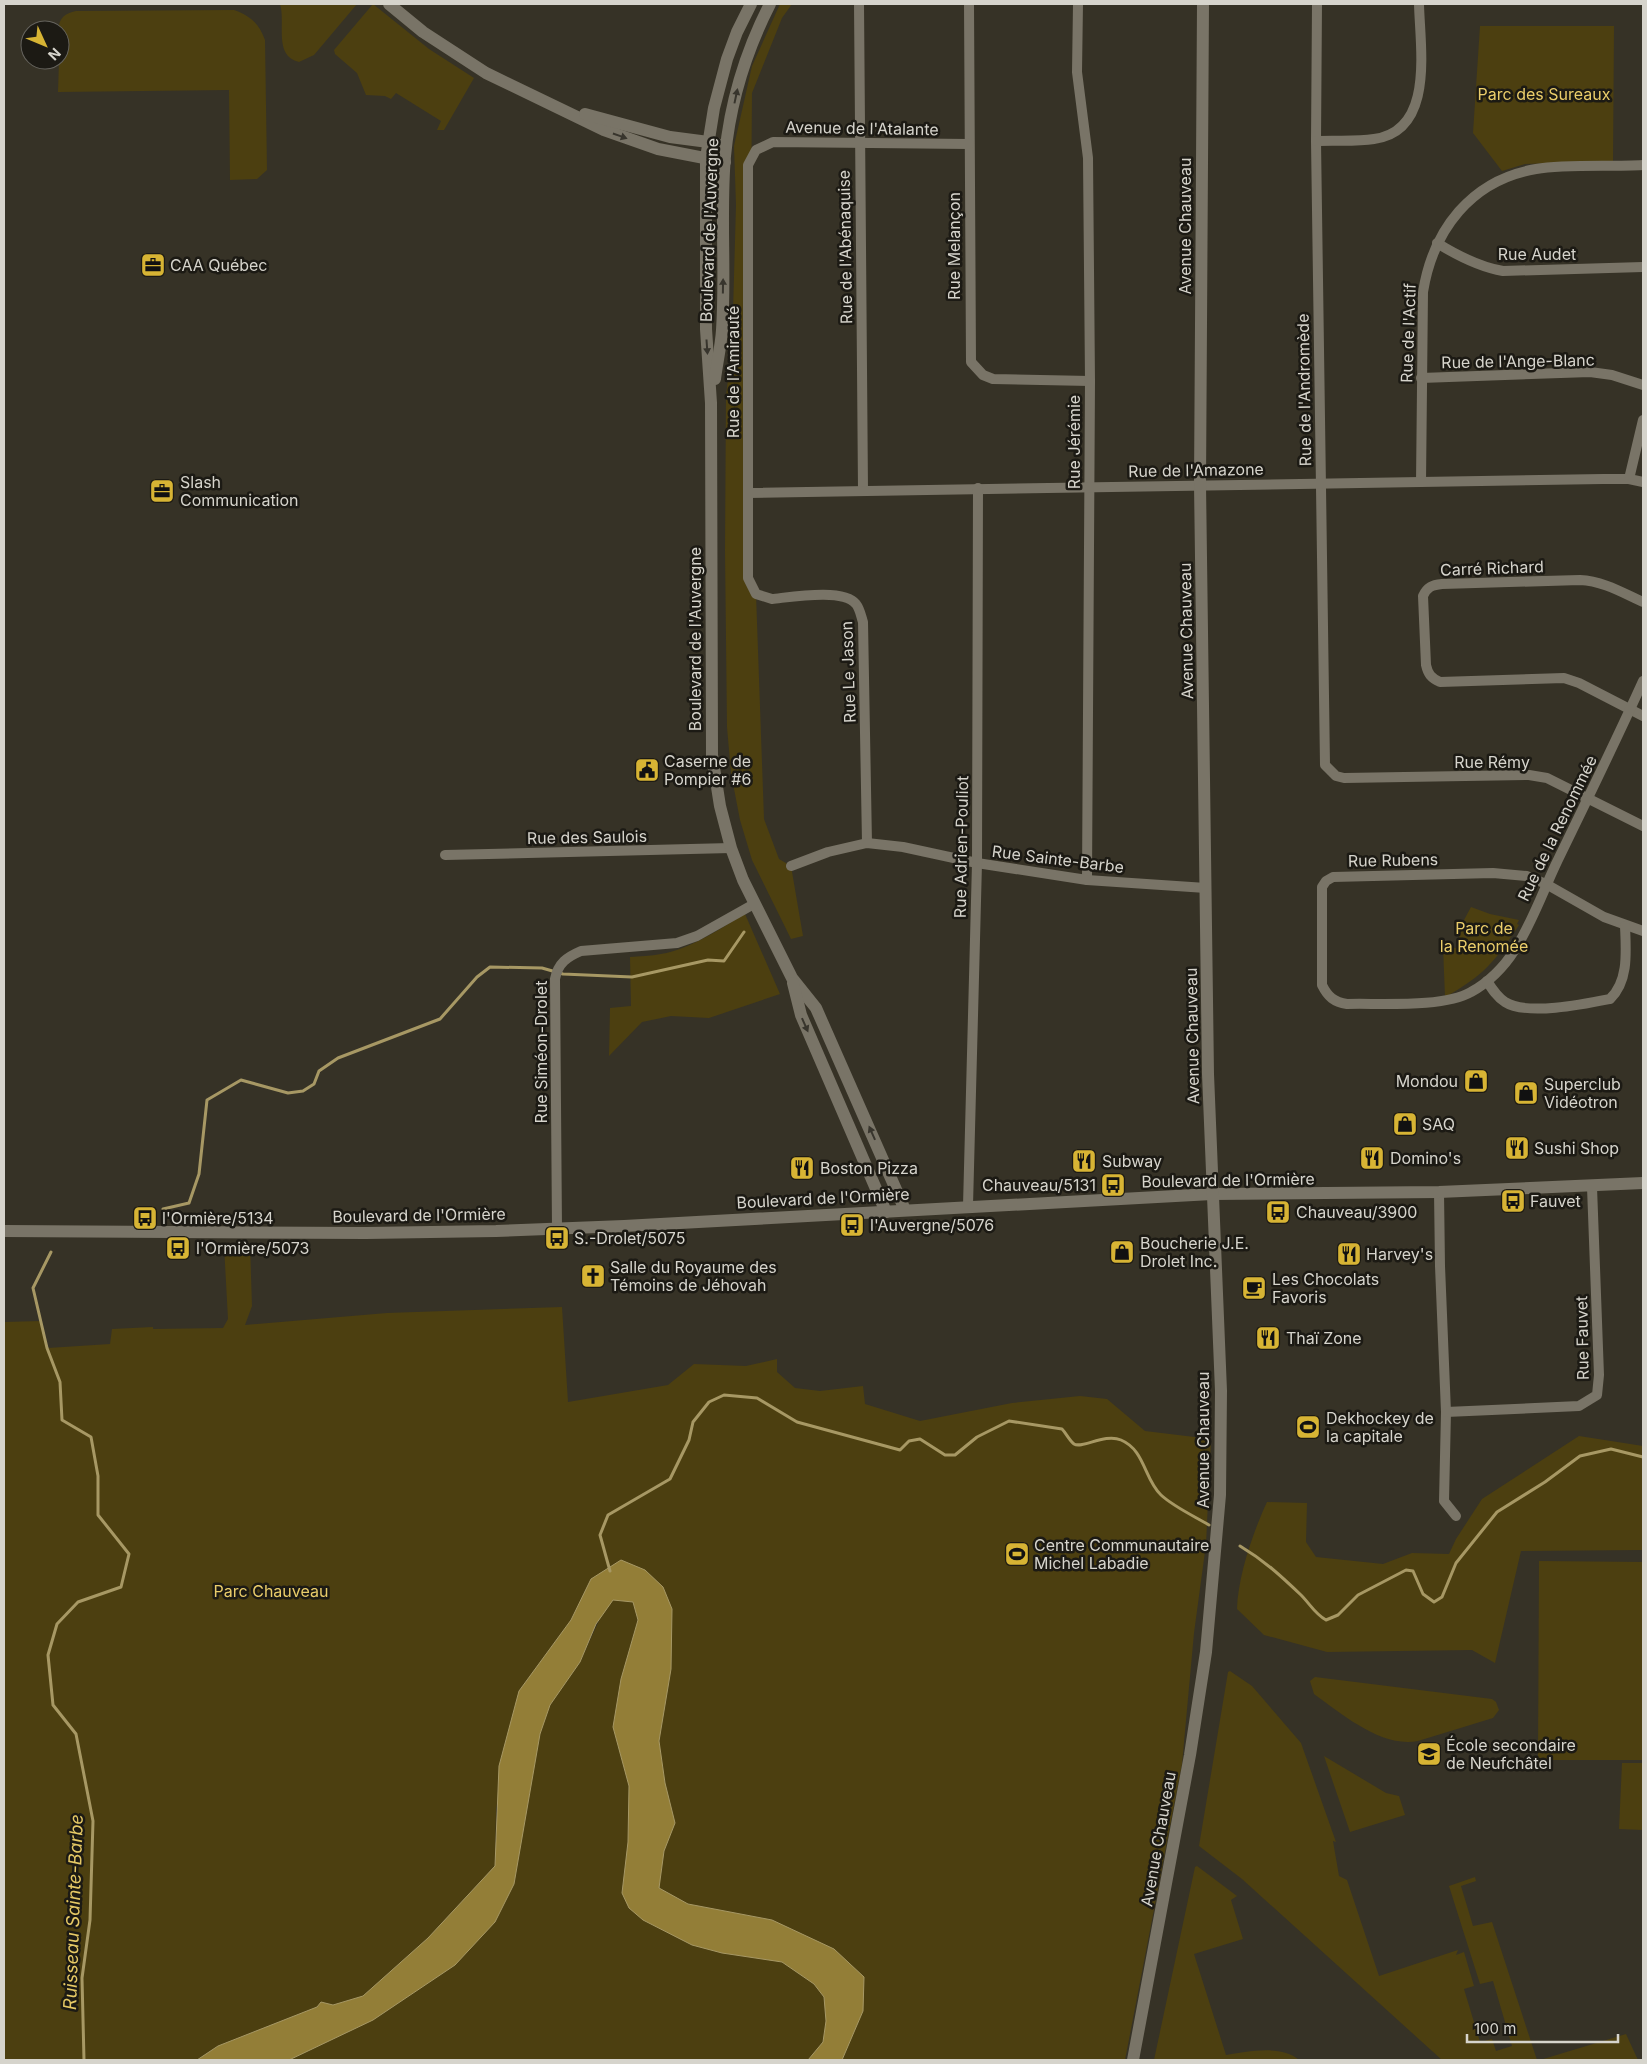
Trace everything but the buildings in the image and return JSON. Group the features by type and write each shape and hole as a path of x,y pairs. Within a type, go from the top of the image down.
{"main road":[{"path":"389,4 412,24 463,59 492,76 604,130 658,149 725,162"},
{"name":"Boulevard de l'Auvergne","path":"751,4 737,32 727,59 706,158 706,329 711,404 712,755 730,848 754,904 792,978 816,1008 905,1210"},
{"name":"Boulevard de l'Auvergne","path":"711,404 722,330 725,162 727,144 746,60 757,30 770,4"},
{"name":"Avenue Chauveau","path":"1134,2060 1190,1755 1206,1652 1216,1556 1222,1443 1212,1194 1200,484 1203,4"},
{"path":"545,100 608,121 670,137 727,144"},
{"name":"Boulevard de l'Auvergne","path":"792,978 801,1015 886,1212"},
{"name":"Boulevard de l'Ormière","path":"4,1231 366,1233 557,1229 1212,1194 1439,1192 1592,1187 1643,1183"}],"street":[{"name":"Rue de l'Abénaquise","path":"859,4 863,490"},
{"name":"Rue Melançon","path":"969,4 971,362 983,375 994,379 1090,381"},
{"name":"Rue Jérémie","path":"1078,4 1077,72 1088,158 1090,381 1087,880"},
{"name":"Rue de l'Andromède","path":"1317,4 1316,141 1323,760 1331,772"},
{"path":"1316,141 1374,139 1387,136 1407,120 1414,111 1420,95 1420,4"},
{"name":"Avenue de l'Atalante","path":"756,150 773,142 969,144"},
{"name":"Rue de l'Amirauté","path":"756,150 748,165 748,578 756,594"},
{"name":"Rue de l'Actif","path":"1421,482 1423,292 1427,268 1446,226 1461,208 1483,191 1507,177 1537,169 1643,165"},
{"name":"Rue Audet","path":"1437,243 1451,252 1486,268 1504,271 1643,267"},
{"name":"Rue de l'Ange-Blanc","path":"1421,378 1590,372 1612,375 1643,385"},
{"path":"1629,479 1643,420"},
{"name":"Rue de l'Amazone","path":"748,493 1200,484 1629,479 1643,482"},
{"name":"Rue Adrien-Pouliot","path":"968,1206 977,863 978,488"},
{"name":"Carré Richard","path":"1630,709 1579,683 1564,678 1440,682 1434,679 1429,676 1426,665 1423,596 1426,589 1433,585 1442,584 1580,580 1591,581 1613,588 1643,602"},
{"name":"Rue Le Jason","path":"756,594 772,599 837,594 848,597 856,603 863,622 867,843"},
{"name":"Rue de la Renommée","path":"1487,981 1514,951 1643,681"},
{"path":"1630,709 1643,716"},
{"name":"Rue Rémy","path":"1331,772 1344,778 1529,775 1547,778 1643,826"},
{"name":"Rue Sainte-Barbe","path":"791,866 828,852 867,843 903,847 977,863 1087,880 1206,888"},
{"name":"Rue des Saulois","path":"444,855 730,848"},
{"name":"Rue Rubens","path":"1487,981 1470,993 1432,1002 1336,1003 1329,997 1322,985 1322,887 1326,881 1333,877 1343,876 1465,874 1527,876 1546,884 1604,917 1624,926 1643,931"},
{"name":"Rue Siméon-Drolet","path":"557,1229 554,979 557,967 571,955 581,951 676,943 697,936 754,904"},
{"path":"1487,981 1504,1002 1514,1007 1538,1008 1610,999 1622,983 1626,953 1624,926"},
{"name":"Rue Fauvet","path":"1446,1412 1579,1406 1597,1395 1600,1374 1592,1187"},
{"path":"1439,1192 1446,1412 1444,1501 1456,1516"}],"green space":[{"path":"280,4 357,4 314,55 299,62 291,59 283,46"},
{"path":"373,4 429,49 474,78 444,130 437,130 441,121 396,93 391,99 385,96 366,95 357,73 335,54 334,50"},
{"path":"780,4 792,4 782,18 752,93 748,578 756,594 764,819 779,859 791,866 803,936 791,939 752,860 740,820 731,773 727,727 726,395 732,348 736,205 734,146 752,66"},
{"path":"234,10 254,21 265,40 267,170 257,179 230,180 229,90 58,92 59,70 70,70 70,20 61,20 69,13 76,11"},
{"name":"Parc des Sureaux","path":"1480,26 1614,26 1613,161 1525,164 1502,171 1473,133"},
{"name":"Parc de la Renomée","path":"1471,907 1490,914 1519,920 1517,924 1519,925 1495,959 1479,975 1445,997 1443,946 1456,948 1464,920"},
{"path":"745,914 780,994 709,1018 671,1016 642,1022 609,1056 610,1008 631,1006 630,957 657,955 683,948"},
{"name":"Parc Chauveau","path":"250,1244 252,1306 245,1325 387,1313 562,1307 568,1402 668,1385 694,1364 746,1366 777,1359 777,1372 795,1388 820,1391 863,1386 865,1404 920,1421 1012,1403 1080,1396 1107,1399 1145,1431 1211,1439 1206,1544 1194,1633 1182,1764 1125,2060 842,2060 863,2011 772,1920 688,1904 659,1888 664,1851 675,1823 665,1783 659,1741 671,1669 672,1609 591,1579 571,1620 519,1691 496,1809 495,1866 428,1938 363,1996 333,2005 321,2002 317,2007 218,2046 197,2060 4,2060 4,1322 41,1321 48,1348 110,1344 112,1329 153,1327 153,1329 223,1328 228,1319 224,1245"},
{"path":"1579,1436 1643,1446 1643,1550 1521,1551 1495,1663 1472,1650 1327,1652 1264,1635 1237,1609 1240,1583 1247,1554 1267,1502 1307,1503 1306,1542 1316,1557 1383,1564 1412,1553 1449,1554 1456,1539 1482,1499"},
{"path":"1539,1561 1643,1562 1643,1760 1538,1760"},
{"path":"608,1601 634,1602 638,1620 621,1679 613,1727 629,1786 628,1842 622,1893 643,1920 692,1945 722,1953 782,1962 814,1984 824,1997 826,2021 823,2042 808,2060 289,2060 373,2020 455,1965 514,1884 540,1734 550,1705 580,1662"},
{"path":"1230,1671 1252,1686 1301,1743 1336,1842 1333,1841 1339,1876 1347,1880 1379,1976 1458,1950 1456,1955 1464,1952 1474,1986 1464,1989 1480,2042 1492,2039 1496,2051 1512,2046 1493,1981 1480,1984 1449,1886 1475,1877 1476,1881 1461,1886 1473,1926 1492,1922 1537,2060 1442,2060 1242,1879 1199,1846 1228,1672"},
{"path":"1315,1677 1492,1699 1496,1702 1499,1710 1493,1718 1418,1741 1404,1742 1391,1740 1363,1728 1314,1694 1310,1681"},
{"path":"1324,1756 1386,1793 1399,1796 1405,1815 1350,1832"},
{"path":"1622,1763 1643,1763 1643,1830 1619,1829"},
{"path":"1197,1866 1237,1896 1231,1900 1243,1939 1194,1954 1226,2055 1264,2050 1283,2052 1299,2060 1154,2060 1195,1867"},
{"path":"1626,2034 1638,2060 1540,2060"}],"shaded area":[{"path":"621,1560 645,1570 663,1587 672,1609 671,1669 659,1741 665,1783 675,1823 664,1851 659,1888 688,1904 772,1920 834,1949 864,1977 863,2011 842,2060 808,2060 823,2042 826,2021 824,1997 814,1984 782,1962 722,1953 692,1945 643,1920 629,1908 622,1893 628,1842 629,1786 613,1727 621,1679 638,1620 633,1602 613,1600 596,1624 580,1662 550,1705 540,1734 514,1884 495,1922 455,1965 373,2020 289,2060 197,2060 218,2046 317,2007 321,2002 333,2005 363,1996 428,1938 495,1866 499,1766 519,1691 571,1620 591,1579"}],"waterway":[{"name":"Ruisseau Sainte-Barbe","path":"163,1209 189,1203 199,1174 207,1100 241,1080 288,1093 303,1091 314,1084 319,1071 338,1058 440,1019 477,977 490,967 542,968 563,974 632,977 708,960 724,961 744,932"},
{"name":"Ruisseau Sainte-Barbe","path":"51,1252 33,1288 47,1348 60,1382 62,1420 91,1437 98,1476 98,1515 129,1554 121,1587 78,1602 57,1624 48,1655 53,1705 76,1734 93,1821 90,1920 82,1978 84,2060"},
{"path":"610,1571 600,1535 608,1515 670,1479 689,1440 693,1422 709,1402 724,1395 757,1398 797,1422 900,1450 909,1441 920,1439 945,1455 955,1455 977,1437 1009,1421 1062,1429 1072,1442 1078,1445 1115,1438 1129,1445 1135,1451 1155,1488 1161,1495 1209,1525"},
{"path":"1240,1546 1280,1575 1326,1620 1338,1615 1358,1595 1406,1570 1413,1571 1423,1594 1434,1602 1442,1597 1456,1563 1497,1512 1545,1482 1580,1456 1611,1449 1643,1457"}],"place":[{"name":"CAA Québec","path":"153,265"},
{"name":"Slash Communication","path":"162,491"},
{"name":"Caserne de Pompier #6","path":"647,770"},
{"name":"Mondou","path":"1476,1081"},
{"name":"Superclub Vidéotron","path":"1526,1093"},
{"name":"SAQ","path":"1405,1124"},
{"name":"Sushi Shop","path":"1517,1148"},
{"name":"Domino's","path":"1372,1158"},
{"name":"Subway","path":"1084,1161"},
{"name":"Boston Pizza","path":"802,1168"},
{"name":"Chauveau/5131","path":"1113,1185"},
{"name":"Fauvet","path":"1513,1201"},
{"name":"Chauveau/3900","path":"1278,1212"},
{"name":"l'Ormière/5134","path":"145,1218"},
{"name":"l'Auvergne/5076","path":"852,1225"},
{"name":"S.-Drolet/5075","path":"557,1238"},
{"name":"l'Ormière/5073","path":"178,1248"},
{"name":"Boucherie J.E. Drolet Inc.","path":"1122,1252"},
{"name":"Harvey's","path":"1349,1254"},
{"name":"Salle du Royaume des Témoins de Jéhovah","path":"593,1276"},
{"name":"Les Chocolats Favoris","path":"1254,1288"},
{"name":"Thaï Zone","path":"1268,1338"},
{"name":"Dekhockey de la capitale","path":"1308,1427"},
{"name":"Centre Communautaire Michel Labadie","path":"1017,1554"},
{"name":"École secondaire de Neufchâtel","path":"1429,1754"}]}
